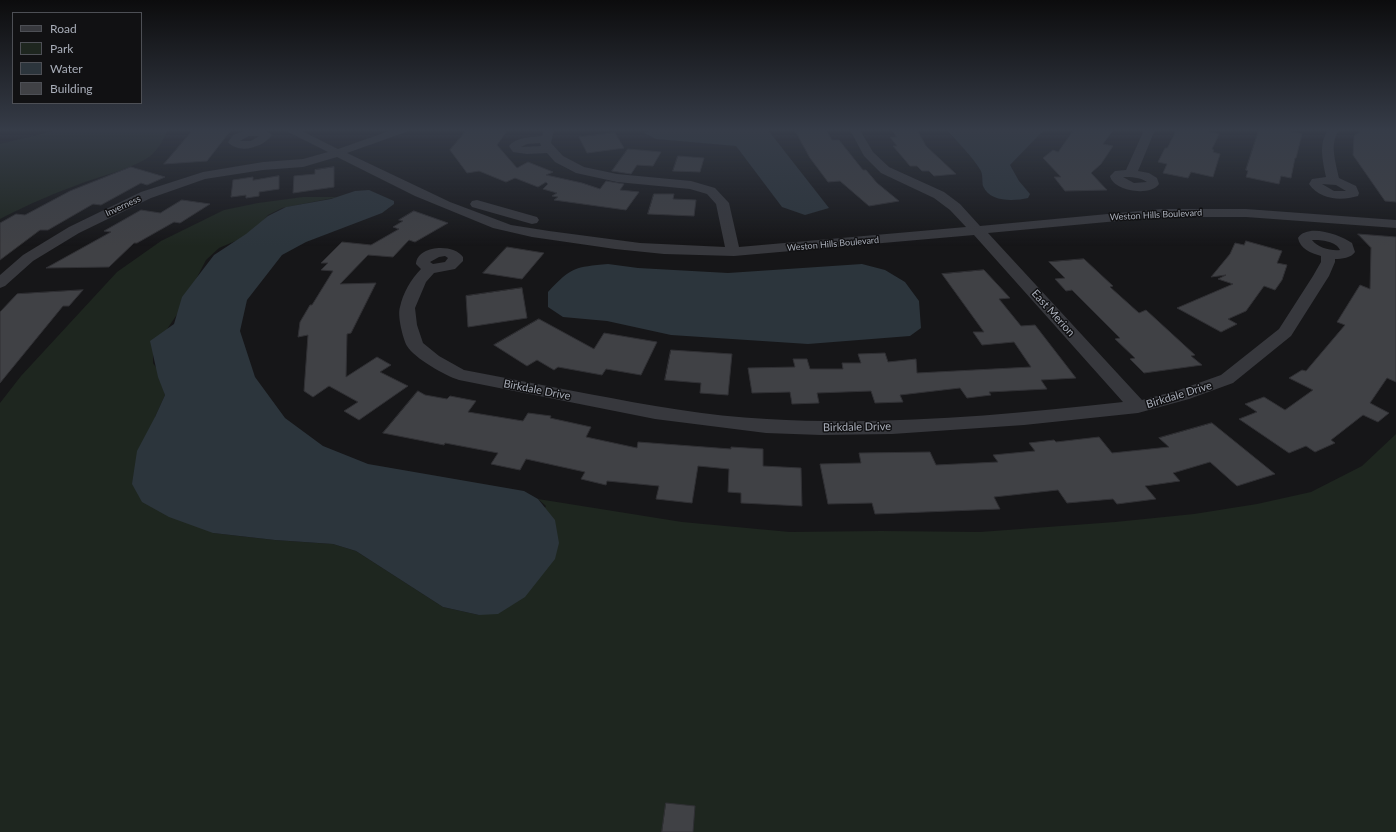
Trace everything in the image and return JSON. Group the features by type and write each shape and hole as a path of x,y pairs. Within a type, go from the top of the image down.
{"street":[{"name":"Inverness","path":"0,283 28,258 74,230 146,195 222,169"},
{"name":"Weston Hills Boulevard","path":"369,169 464,213 500,225 540,234 630,247 690,252 732,246 821,245 1133,205 1197,203 1308,207 1396,216"},
{"name":"Weston Hills Boulevard","path":"397,169 482,206 524,218 611,234 706,242 732,246"},
{"path":"578,169 617,178 691,185 711,191 722,203 732,246"},
{"name":"East Merion","path":"884,169 939,195 973,225 1138,407"},
{"path":"1331,169 1333,181"},
{"name":"Weston Hills Boulevard","path":"973,225 1187,212 1246,213 1396,224"},
{"name":"Birkdale Drive","path":"430,269 419,280 407,308 409,325 415,345 433,360 459,374 655,413 716,421 766,426 821,428 892,427 1024,418 1138,407 1182,396 1227,379 1285,332 1321,276 1328,262 1328,253"}],"green space":[{"path":"0,169 124,169 85,182 21,208 0,219"},
{"path":"303,197 338,197 282,208 268,215 252,234 219,248 206,260 180,310 153,350 153,363 159,372 165,395 155,417 213,533 275,540 333,544 356,551 443,607 479,615 546,506 538,499 682,522 790,532 980,532 1115,522 1194,514 1257,504 1311,492 1362,466 1396,434 1396,832 0,832 0,403 21,376 117,272 161,241 224,210 258,203"}],"water":[{"path":"753,169 798,169 829,208 805,215 782,207"},
{"path":"980,169 1012,169 1019,181 1030,194 1028,198 1003,200 991,195 986,192 983,186"},
{"path":"369,190 394,201 394,204 382,213 306,242 282,255 247,300 240,331 255,377 285,418 323,446 368,464 524,491 538,499 555,520 559,543 555,559 525,597 498,614 479,615 443,607 356,551 333,544 275,540 213,533 169,517 142,502 132,484 137,451 165,395 158,377 150,341 174,324 182,297 214,255 246,234 268,216 286,207 331,199 355,191"},
{"path":"608,264 638,268 728,273 862,264 885,270 905,282 919,301 921,328 910,336 808,344 671,335 607,321 563,317 548,307 548,292 568,273 588,266"}],"building":[{"path":"126,169 137,169 165,177 147,185 141,183 101,205 93,204 48,230 40,230 0,260 0,223 16,214 25,215 70,191"},
{"path":"334,169 334,187 293,193 294,176 315,174 315,170"},
{"path":"464,169 545,169 553,172 546,175 582,183 600,189 606,181 624,184 620,190 639,192 626,210 554,200 558,197 552,196 557,193 543,189 548,184 546,182 538,187 515,178 506,182 479,171 467,173"},
{"path":"614,169 634,169 631,174 612,171"},
{"path":"674,169 701,169 700,172 673,171"},
{"path":"818,169 862,169 866,170 877,183 899,201 869,206 840,181 828,182"},
{"path":"920,169 950,169 956,174 934,176 929,171 922,171"},
{"path":"1053,169 1096,169 1091,173 1107,190 1065,191 1054,177 1061,177"},
{"path":"1165,169 1215,169 1213,177 1191,172 1188,178 1163,173"},
{"path":"1293,169 1291,178 1281,176 1279,184 1246,177 1248,171 1246,170"},
{"path":"1363,169 1396,169 1396,202 1385,201"},
{"path":"279,176 279,189 259,192 259,196 246,198 246,195 231,197 233,180 253,177 253,180"},
{"path":"654,194 674,194 673,199 696,200 694,216 648,214"},
{"path":"182,200 210,204 180,223 174,222 137,243 134,243 109,267 46,268 111,232 104,231 141,210 160,213"},
{"path":"414,211 448,223 415,242 409,240 393,257 368,255 340,284 376,283 351,333 347,334 346,377 377,357 391,365 380,372 408,386 359,420 344,411 358,402 329,386 313,397 304,391 308,335 298,337 300,322 333,271 321,270 328,263 321,263 342,242 371,245 399,229 393,227 403,221 399,220"},
{"path":"1358,234 1396,237 1396,382 1387,378 1370,403 1389,413 1378,422 1363,415 1331,440 1335,443 1315,452 1306,446 1289,453 1239,419 1257,412 1245,404 1264,397 1285,410 1313,390 1289,378 1302,370 1306,371 1345,325 1337,322 1360,285 1370,289 1371,248"},
{"path":"1246,241 1282,251 1277,263 1287,265 1282,280 1275,290 1264,286 1246,311 1228,319 1237,324 1221,332 1177,308 1233,284 1218,279 1226,275 1211,277 1230,254 1235,243 1244,245"},
{"path":"507,247 544,253 522,279 483,273"},
{"path":"1084,259 1113,286 1110,287 1139,313 1146,310 1195,355 1191,356 1202,365 1144,373 1130,359 1135,358 1115,339 1120,338 1072,290 1066,291 1055,279 1065,278 1049,262"},
{"path":"984,270 1010,298 999,299 1021,326 1035,325 1076,378 1041,380 1047,389 989,392 991,395 967,398 960,388 900,395 903,402 875,403 871,391 817,393 819,403 792,404 790,392 752,393 748,368 795,367 793,359 807,359 810,369 843,369 842,363 861,363 858,354 885,353 888,362 916,359 917,373 1031,367 1014,342 982,345 973,332 984,332 942,274"},
{"path":"522,288 527,318 468,327 466,296"},
{"path":"83,290 69,306 63,306 0,383 0,312 17,294"},
{"path":"539,319 594,349 604,333 657,342 641,375 606,369 602,375 558,367 554,370 537,360 527,366 494,345"},
{"path":"671,350 732,354 728,395 700,393 701,383 665,380"},
{"path":"418,391 425,395 447,399 450,396 476,401 468,412 523,421 528,413 551,416 550,418 591,427 586,437 637,448 638,442 731,449 731,447 763,449 763,466 801,468 802,506 741,503 741,493 728,492 729,469 698,466 692,503 656,499 659,486 607,481 606,485 581,479 585,472 526,459 520,470 491,464 498,453 445,443 444,445 383,433"},
{"path":"1212,423 1275,474 1237,486 1210,462 1173,473 1180,481 1145,486 1156,499 1117,504 1113,499 1067,503 1058,490 994,497 1000,509 875,514 872,503 828,504 820,464 861,463 859,453 930,452 936,465 998,462 993,455 1035,451 1029,443 1054,440 1056,442 1099,437 1112,453 1169,447 1159,438"},
{"path":"666,803 695,806 693,832 662,832"}]}
